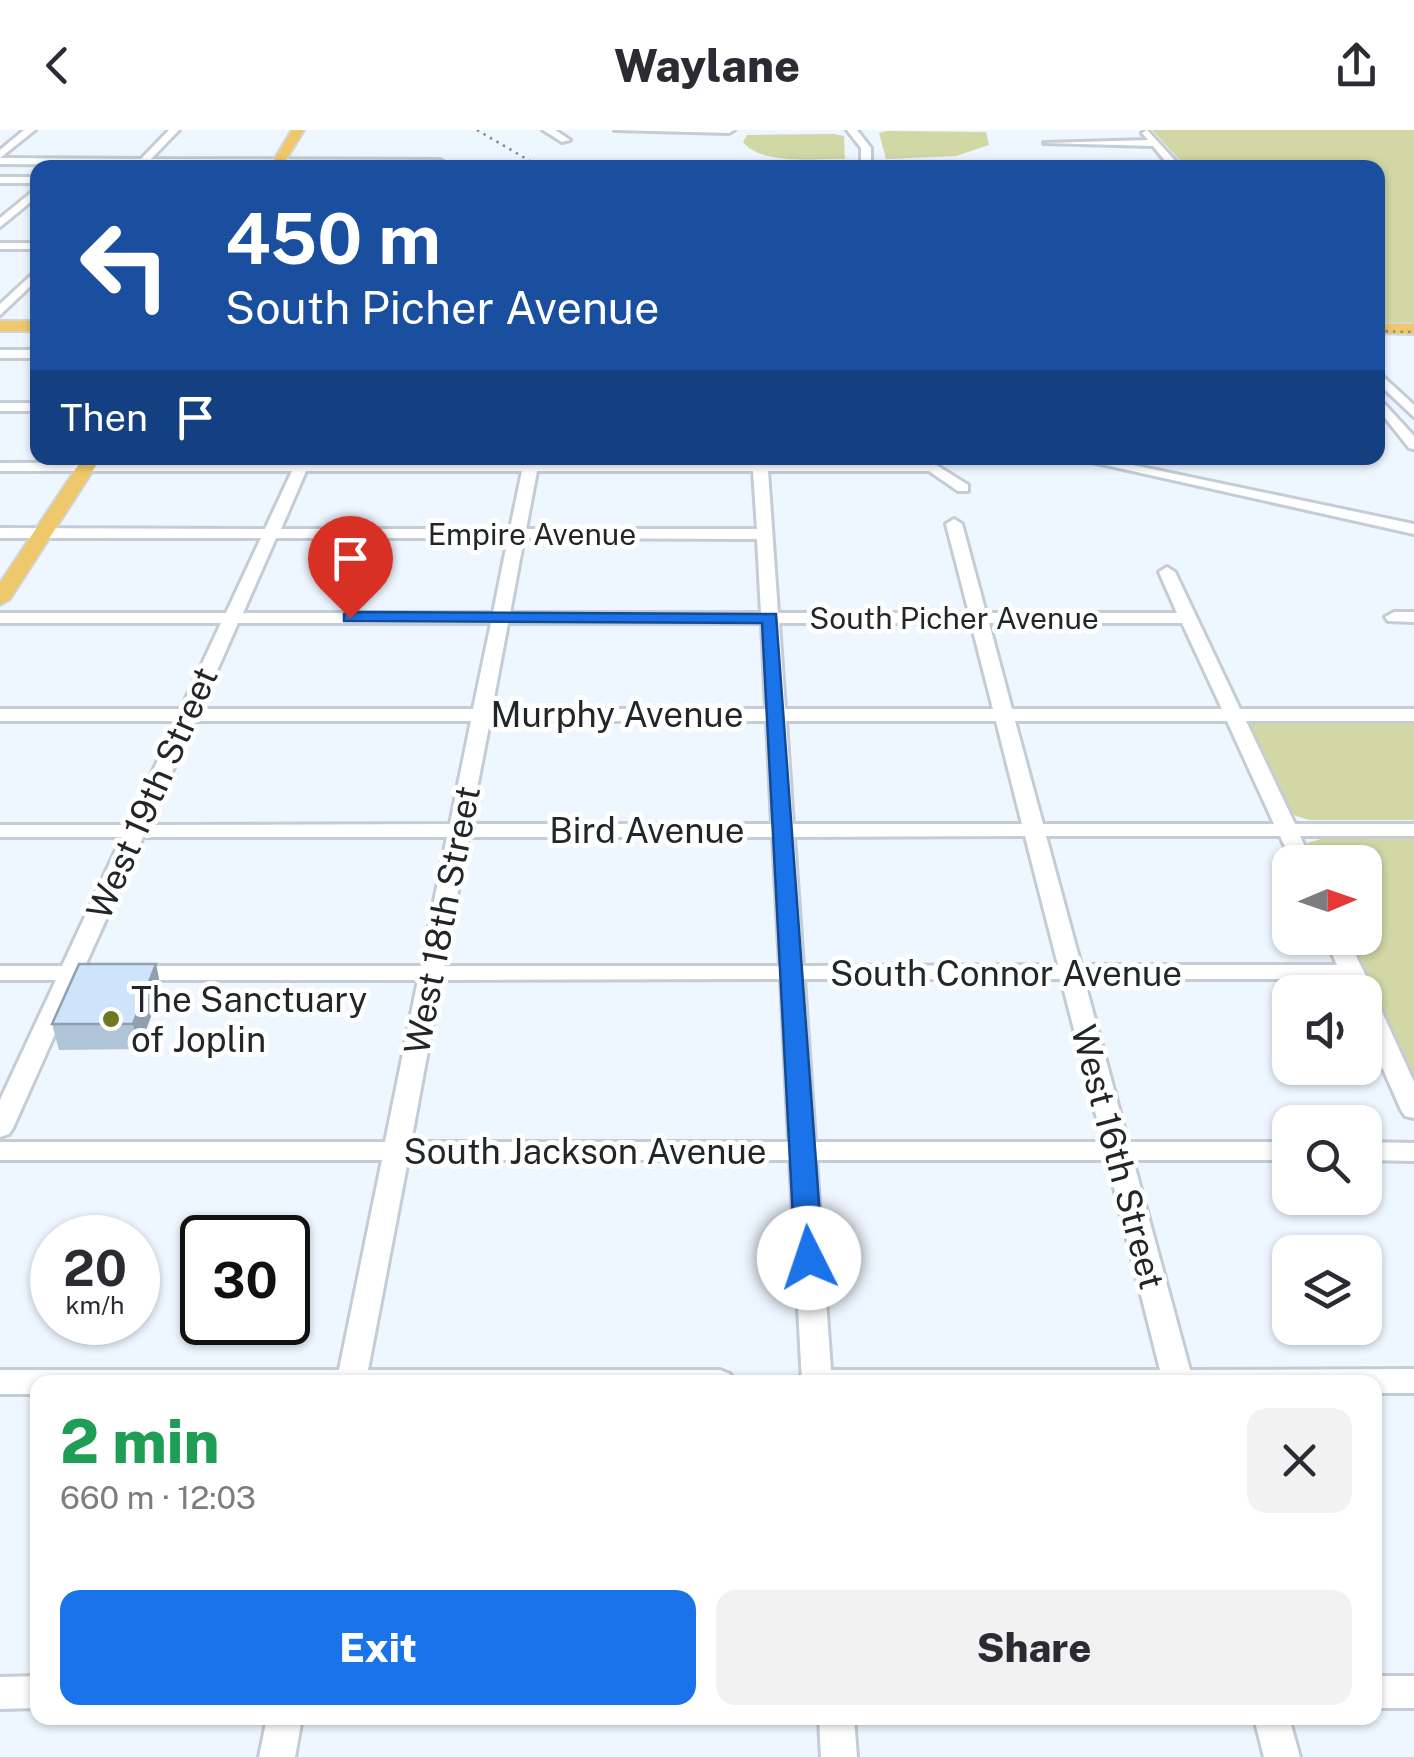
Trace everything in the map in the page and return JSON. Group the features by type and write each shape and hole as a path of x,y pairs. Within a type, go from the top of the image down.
{"main road":[{"path":"279,160 298,130"},
{"path":"0,326 30,326"},
{"path":"1385,329 1414,329"},
{"path":"0,598 88,465"}],"street":[{"path":"0,158 30,130"},
{"path":"145,160 174,130"},
{"path":"548,130 565,140"},
{"path":"620,130 729,130"},
{"path":"852,130 866,148 866,160"},
{"path":"1144,130 1171,160"},
{"path":"1048,143 1156,143"},
{"path":"0,158 47,160"},
{"path":"0,180 30,180"},
{"path":"0,224 30,197"},
{"path":"0,246 30,246"},
{"path":"0,312 30,280"},
{"path":"0,354 30,354"},
{"path":"1385,383 1414,413"},
{"path":"0,406 30,406"},
{"path":"1385,409 1412,441"},
{"path":"0,466 30,465"},
{"name":"West 19th Street","path":"0,1128 302,465"},
{"name":"West 18th Street","path":"352,1375 531,465"},
{"path":"761,465 817,1375"},
{"path":"885,465 926,466 963,488"},
{"path":"1114,465 1414,529"},
{"name":"West 16th Street","path":"954,524 1175,1375"},
{"name":"Empire Avenue","path":"0,533 765,534"},
{"path":"1167,572 1294,845"},
{"path":"1394,617 1414,617"},
{"name":"South Picher Avenue","path":"0,618 1188,618"},
{"name":"Murphy Avenue","path":"0,715 1414,715"},
{"name":"Bird Avenue","path":"0,831 1414,830"},
{"name":"South Connor Avenue","path":"0,972 1070,973 1272,979"},
{"path":"1382,1038 1414,1110"},
{"name":"South Jackson Avenue","path":"0,1151 1272,1151"},
{"path":"1382,1152 1414,1152"},
{"path":"1382,1381 1414,1381"},
{"path":"0,1382 30,1382"},
{"path":"0,1692 30,1692"},
{"path":"1382,1692 1414,1692"},
{"path":"277,1757 284,1725"},
{"path":"837,1725 839,1757"},
{"path":"1274,1725 1282,1757"}],"green space":[{"path":"1152,130 1414,130 1414,324 1385,324 1385,160 1180,160"},
{"path":"986,132 989,145 956,156 886,159 879,133"},
{"path":"747,135 844,136 845,159 776,158 752,150 743,142"},
{"path":"1414,718 1414,820 1309,820 1293,815 1248,723 1248,720"},
{"path":"1321,839 1414,839 1414,1078 1382,1010 1382,975 1365,975 1356,955 1382,955 1382,845 1307,843"}],"building":[{"path":"79,964 156,964 133,1024 52,1024"}],"railway":[{"path":"477,130 528,160"},
{"path":"1385,331 1414,332"}],"place":[{"name":"The Sanctuary of Joplin","path":"111,1019"}],"route":[{"path":"350,618 770,618 809,1258"}]}
